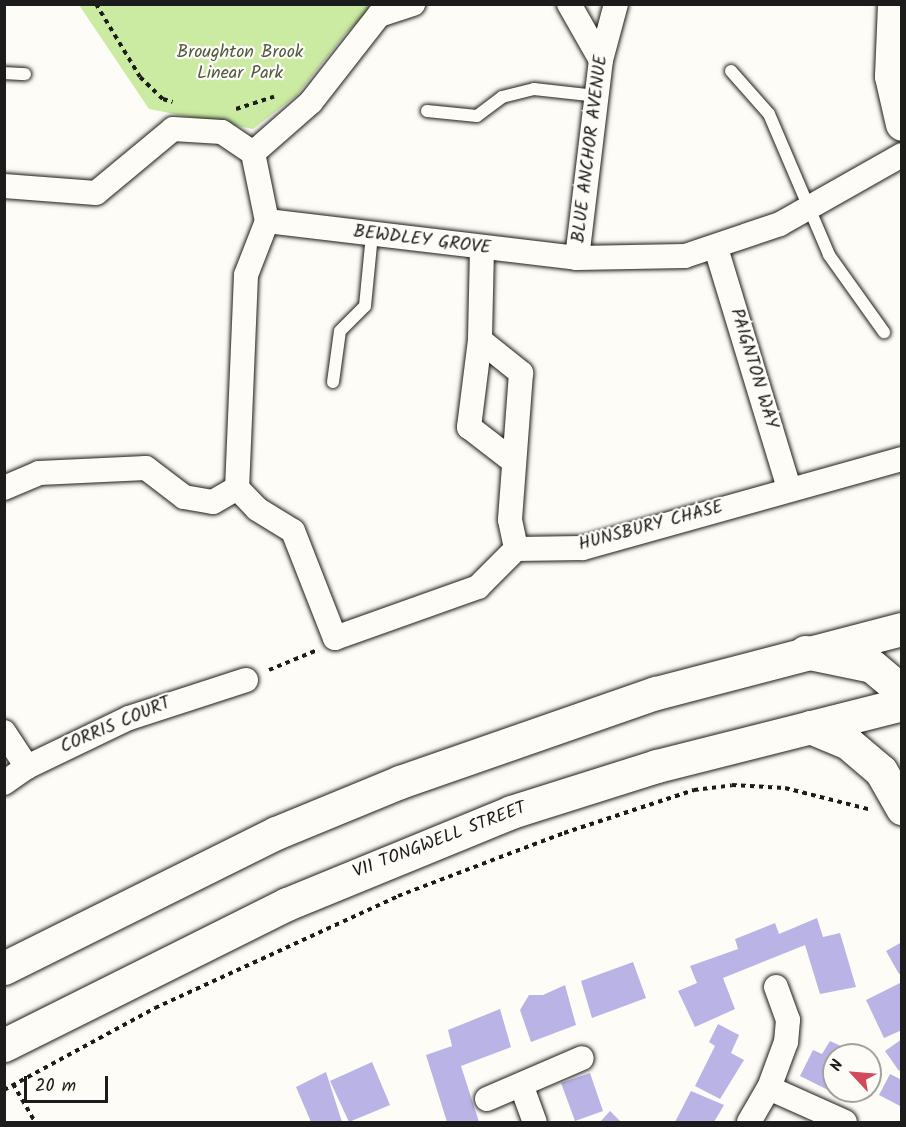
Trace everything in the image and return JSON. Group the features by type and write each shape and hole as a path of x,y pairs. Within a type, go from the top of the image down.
{"main road":[{"path":"894,4 891,76 902,124"},
{"path":"4,968 276,833 400,782 656,693 806,652 902,629"},
{"path":"806,652 872,666 902,691"},
{"name":"V11 TONGWELL STREET","path":"4,1045 277,909 426,845 511,812 646,769 902,704"},
{"path":"810,727 848,743 880,771 891,809"}],"street":[{"path":"253,153 311,102 379,15 413,4"},
{"path":"569,4 601,60"},
{"name":"BLUE ANCHOR AVENUE","path":"577,258 601,60 616,4"},
{"path":"4,186 96,193 173,129 222,132 253,153 267,221 246,275 237,488 257,509 293,531 326,644 478,587 516,549 510,520 520,373 480,340"},
{"name":"BEWDLEY GROVE","path":"267,221 482,249 577,258 685,256 716,248 780,224 902,155"},
{"name":"PAIGNTON WAY","path":"716,248 789,489"},
{"path":"482,249 480,340 469,427 513,461"},
{"name":"HUNSBURY CHASE","path":"516,549 583,548 902,459"},
{"path":"4,488 39,473 146,468 184,497 213,502 237,488"},
{"name":"CORRIS COURT","path":"4,783 27,767 129,718 246,680"},
{"path":"4,732 27,767"},
{"path":"749,1122 770,1088 786,1042 788,1020 776,987"},
{"path":"487,1099 522,1087 582,1058"},
{"path":"522,1087 535,1122"},
{"path":"770,1088 845,1122"}],"lane":[{"path":"731,71 769,114 808,209 842,276 884,332"},
{"path":"4,73 25,74"},
{"path":"427,111 477,116 502,97 534,89 596,96"},
{"path":"333,382 340,331 365,306 372,234"}],"path":[{"path":"96,4 140,77 163,99 184,105"},
{"path":"227,111 276,96 284,89"},
{"path":"246,680 326,644"},
{"path":"4,1090 259,957 398,896 564,833 694,790 732,785 785,788 891,809"},
{"path":"14,1084 35,1122"}],"green space":[{"name":"Broughton Brook Linear Park","path":"79,5 378,5 346,33 296,96 253,129 149,109"}],"building":[{"path":"817,918 823,937 840,933 856,987 820,994 805,945 723,978 735,1009 695,1027 678,991 697,983 690,966 738,949 735,939 775,923 779,934"},
{"path":"902,942 902,973 899,974 886,951"},
{"path":"633,962 646,998 592,1018 581,981"},
{"path":"902,982 902,1030 884,1038 866,1000"},
{"path":"565,985 576,1025 531,1042 520,1010 529,995 543,995"},
{"path":"500,1009 511,1047 461,1066 479,1122 447,1122 426,1055 452,1046 448,1030"},
{"path":"718,1024 739,1035 731,1053 744,1060 720,1099 695,1086 715,1046 709,1042"},
{"path":"902,1039 902,1069 899,1071 885,1051"},
{"path":"813,1050 822,1054 822,1087 800,1076"},
{"path":"372,1062 390,1105 349,1122 330,1081"},
{"path":"326,1072 342,1122 311,1122 296,1087"},
{"path":"590,1073 603,1111 575,1121 561,1083"},
{"path":"890,1074 902,1080 900,1106 882,1097 882,1089"},
{"path":"691,1091 724,1105 714,1122 675,1122"},
{"path":"610,1111 621,1122 600,1122"}]}
